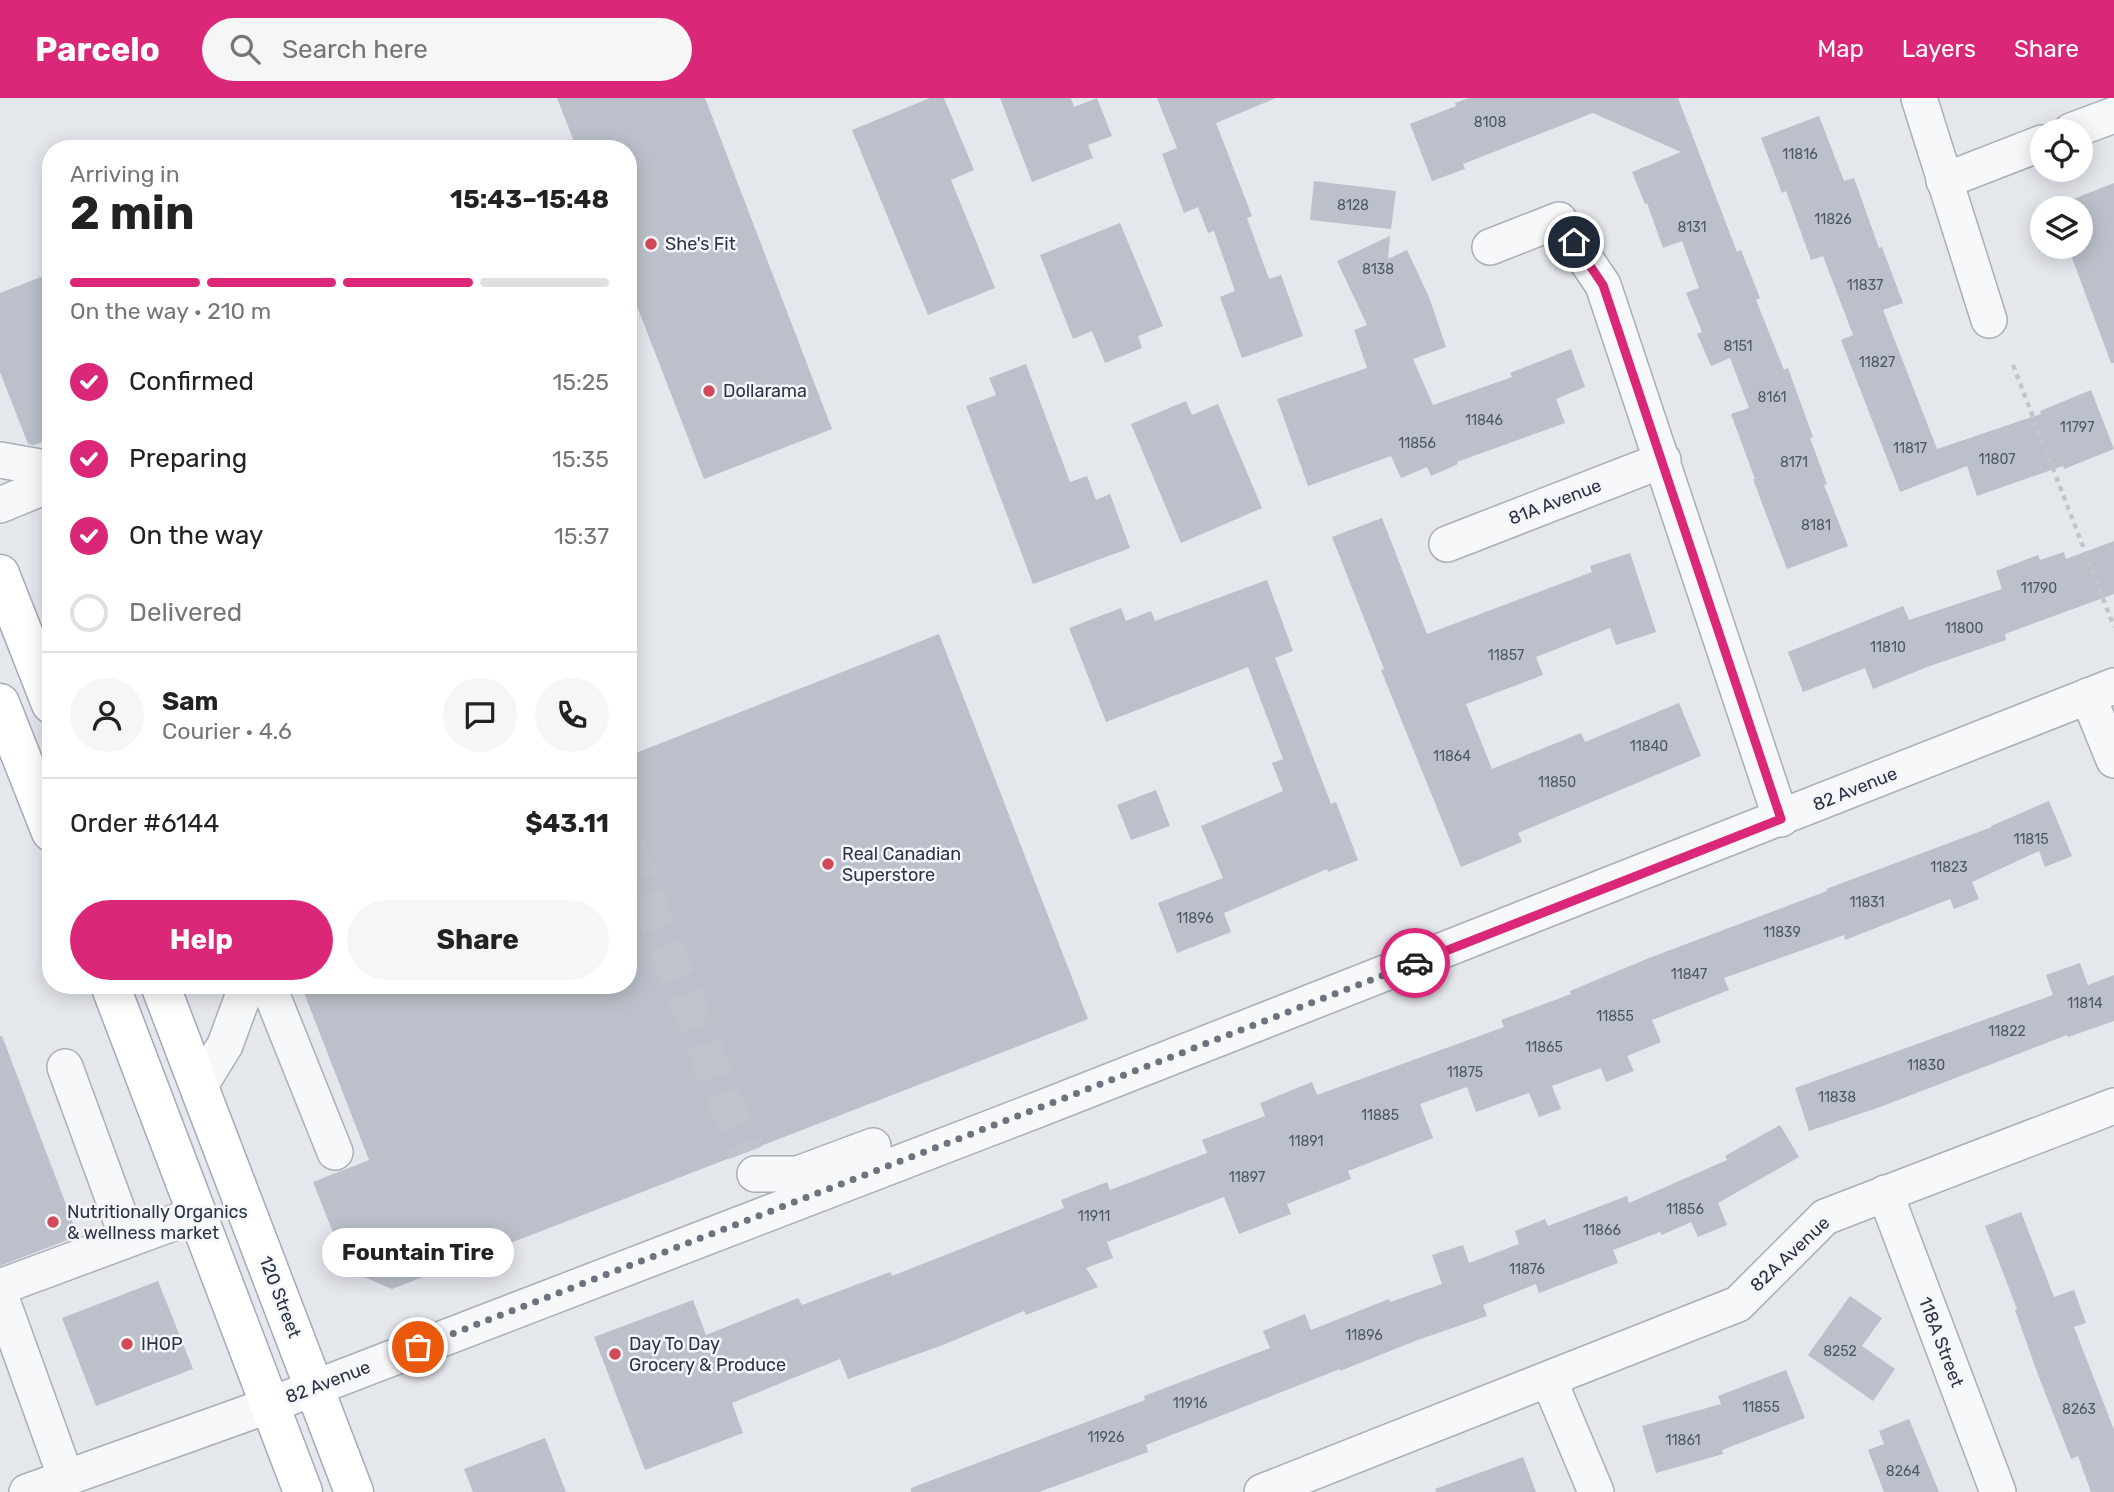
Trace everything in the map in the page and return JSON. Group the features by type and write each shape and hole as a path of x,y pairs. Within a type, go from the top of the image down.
{"main road":[{"path":"0,574 42,682"},
{"path":"0,629 4,636 31,656"},
{"path":"0,703 42,809"},
{"path":"113,994 303,1492"},
{"name":"120 Street","path":"163,994 354,1492"}],"street":[{"path":"1919,98 1989,320"},
{"path":"2093,122 2114,114"},
{"path":"1944,181 2030,147"},
{"path":"1490,247 1559,220 1603,285 1781,819"},
{"path":"0,460 42,467"},
{"name":"81A Avenue","path":"1447,544 1663,460"},
{"path":"0,505 42,488"},
{"path":"2101,691 2114,760"},
{"name":"82 Avenue","path":"44,1487 270,1405 1042,1108 2101,691"},
{"path":"199,1087 225,1045 244,994"},
{"path":"272,994 335,1152"},
{"path":"65,1068 128,1240"},
{"name":"82A Avenue","path":"1262,1492 1738,1304 1825,1217 2114,1106"},
{"path":"769,1211 750,1163 797,1174 959,1113 1042,1108"},
{"name":"118A Street","path":"1885,1192 1998,1492"},
{"path":"0,1287 197,1214"},
{"path":"0,1295 44,1487"},
{"path":"1549,1380 1596,1492"}],"path":[{"path":"2013,365 2114,627"}],"building":[{"path":"557,98 705,98 832,429 704,479 637,306 637,140 573,140"},
{"path":"930,98 944,98 974,170 951,180 995,288 928,315 852,130"},
{"path":"1000,98 1071,98 1074,107 1097,98 1112,136 1088,145 1093,158 1032,182"},
{"path":"1157,98 1276,98 1216,123 1252,216 1247,218 1269,279 1281,275 1303,336 1242,358 1220,297 1235,291 1214,231 1208,233 1198,207 1184,213 1162,154 1177,148"},
{"path":"1469,98 1678,98 1737,252 1741,250 1760,298 1756,300 1784,370 1788,368 1813,437 1810,438 1827,484 1824,485 1848,546 1787,569 1731,414 1749,408 1730,358 1711,366 1697,334 1702,332 1686,293 1699,288 1682,241 1663,248 1647,203 1645,204 1632,172 1681,152 1593,113 1463,164 1465,169 1432,181 1410,124"},
{"path":"1819,116 1844,181 1854,178 1879,248 1882,247 1903,303 1883,310 1937,449 2041,414 2040,411 2091,390 2114,449 2064,469 2063,466 1977,496 1967,466 1900,492 1841,340 1853,335 1823,256 1811,260 1786,191 1782,193 1761,138"},
{"path":"1314,181 1396,191 1391,229 1310,220"},
{"path":"2114,183 2114,363 2111,363 2072,259 2093,259 2093,196 2081,196"},
{"path":"1120,223 1163,326 1138,336 1142,348 1105,363 1092,331 1073,339 1040,255"},
{"path":"1390,236 1388,259 1407,250 1429,297 1446,347 1413,359 1433,405 1512,377 1510,373 1571,349 1585,387 1556,399 1565,423 1457,462 1458,464 1431,476 1427,467 1401,478 1391,456 1308,486 1277,399 1367,368 1354,330 1367,325 1337,261"},
{"path":"42,277 42,442 34,445 28,444 0,372 0,293"},
{"path":"1026,364 1070,482 1087,476 1096,500 1110,494 1130,548 1033,584 966,406 996,395 989,378"},
{"path":"1186,401 1192,415 1218,404 1262,508 1181,543 1131,424"},
{"path":"1382,518 1427,634 1592,572 1590,566 1630,553 1656,632 1616,645 1610,628 1536,657 1543,675 1466,704 1492,769 1581,733 1585,742 1679,703 1701,756 1518,833 1522,842 1461,867 1381,670 1384,669 1332,537"},
{"path":"2114,541 2114,594 2005,634 2006,640 1873,689 1865,668 1803,692 1788,652 1903,606 1909,620 2002,589 1996,571 2038,555 2040,560 2064,552 2066,559"},
{"path":"1267,580 1293,651 1275,658 1331,804 1336,802 1358,860 1328,872 1327,869 1224,913 1231,932 1177,953 1158,903 1223,878 1201,826 1283,791 1272,763 1283,759 1248,667 1106,722 1069,628 1121,608 1126,621 1151,611 1155,621"},
{"name":"Real Canadian Superstore","path":"939,634 1088,1019 392,1289 348,1270 313,1182 369,1160 304,994 637,994 637,752"},
{"path":"1156,790 1170,826 1131,840 1117,805"},
{"path":"2049,801 2072,856 2045,867 2039,851 1972,882 1979,899 1954,909 1950,899 1845,940 1844,935 1724,978 1729,990 1652,1020 1661,1042 1627,1056 1634,1071 1606,1082 1601,1068 1552,1086 1561,1109 1539,1117 1529,1093 1476,1112 1467,1087 1420,1104 1433,1138 1348,1171 1351,1179 1287,1204 1291,1214 1239,1234 1224,1197 1107,1242 1113,1258 1086,1268 1098,1287 1026,1315 1024,1311 943,1345 848,1379 840,1359 732,1403 743,1433 645,1470 594,1337 693,1300 706,1335 798,1298 802,1305 890,1272 892,1276 1064,1208 1061,1200 1107,1182 1110,1190 1207,1153 1202,1140 1265,1116 1260,1103 1312,1082 1317,1095 1504,1027 1501,1020 1571,994 1570,991 1649,958 1992,827"},
{"path":"2080,963 2088,985 2114,975 2114,1021 2068,1037 2067,1035 1880,1107 1809,1131 1795,1088 2053,995 2046,975"},
{"path":"0,1036 78,1236 0,1266"},
{"path":"1780,1125 1799,1157 1718,1203 1727,1225 1698,1237 1691,1222 1662,1235 1660,1232 1613,1250 1618,1263 1539,1293 1536,1284 1483,1305 1487,1316 1340,1369 1146,1445 1148,1452 1039,1492 911,1492 911,1488 1145,1400 1144,1396 1270,1348 1263,1331 1305,1314 1311,1330 1389,1299 1390,1302 1442,1284 1432,1255 1463,1245 1469,1263 1519,1244 1515,1231 1545,1219 1548,1226 1627,1196 1629,1203 1727,1160 1725,1156"},
{"path":"2021,1212 2054,1297 2074,1290 2086,1323 2074,1327 2114,1430 2114,1492 2091,1492 2078,1456 2071,1459 1985,1226"},
{"name":"IHOP","path":"158,1281 193,1369 96,1406 62,1318"},
{"path":"1850,1296 1882,1318 1862,1346 1895,1369 1873,1401 1808,1355"},
{"path":"1786,1370 1805,1418 1722,1450 1723,1454 1656,1473 1642,1426 1721,1404 1718,1396"},
{"path":"1909,1419 1939,1492 1884,1492 1868,1450 1884,1444 1879,1431"},
{"path":"545,1438 566,1492 473,1492 464,1469"},
{"path":"1523,1457 1536,1492 1436,1492 1435,1489"}],"tunnel":[{"path":"637,870 745,1153"}],"way so far":[{"path":"418,1347 1415,963"}],"place":[{"name":"She's Fit","path":"651,244"},
{"name":"Dollarama","path":"709,391"},
{"name":"Real Canadian Superstore","path":"828,864"},
{"name":"Nutritionally Organics & wellness market","path":"53,1222"},
{"name":"IHOP","path":"127,1344"},
{"name":"Fountain Tire","path":"418,1347"},
{"name":"Day To Day Grocery & Produce","path":"615,1354"}],"route":[{"path":"1415,963 1781,819 1603,285 1574,242"}]}
